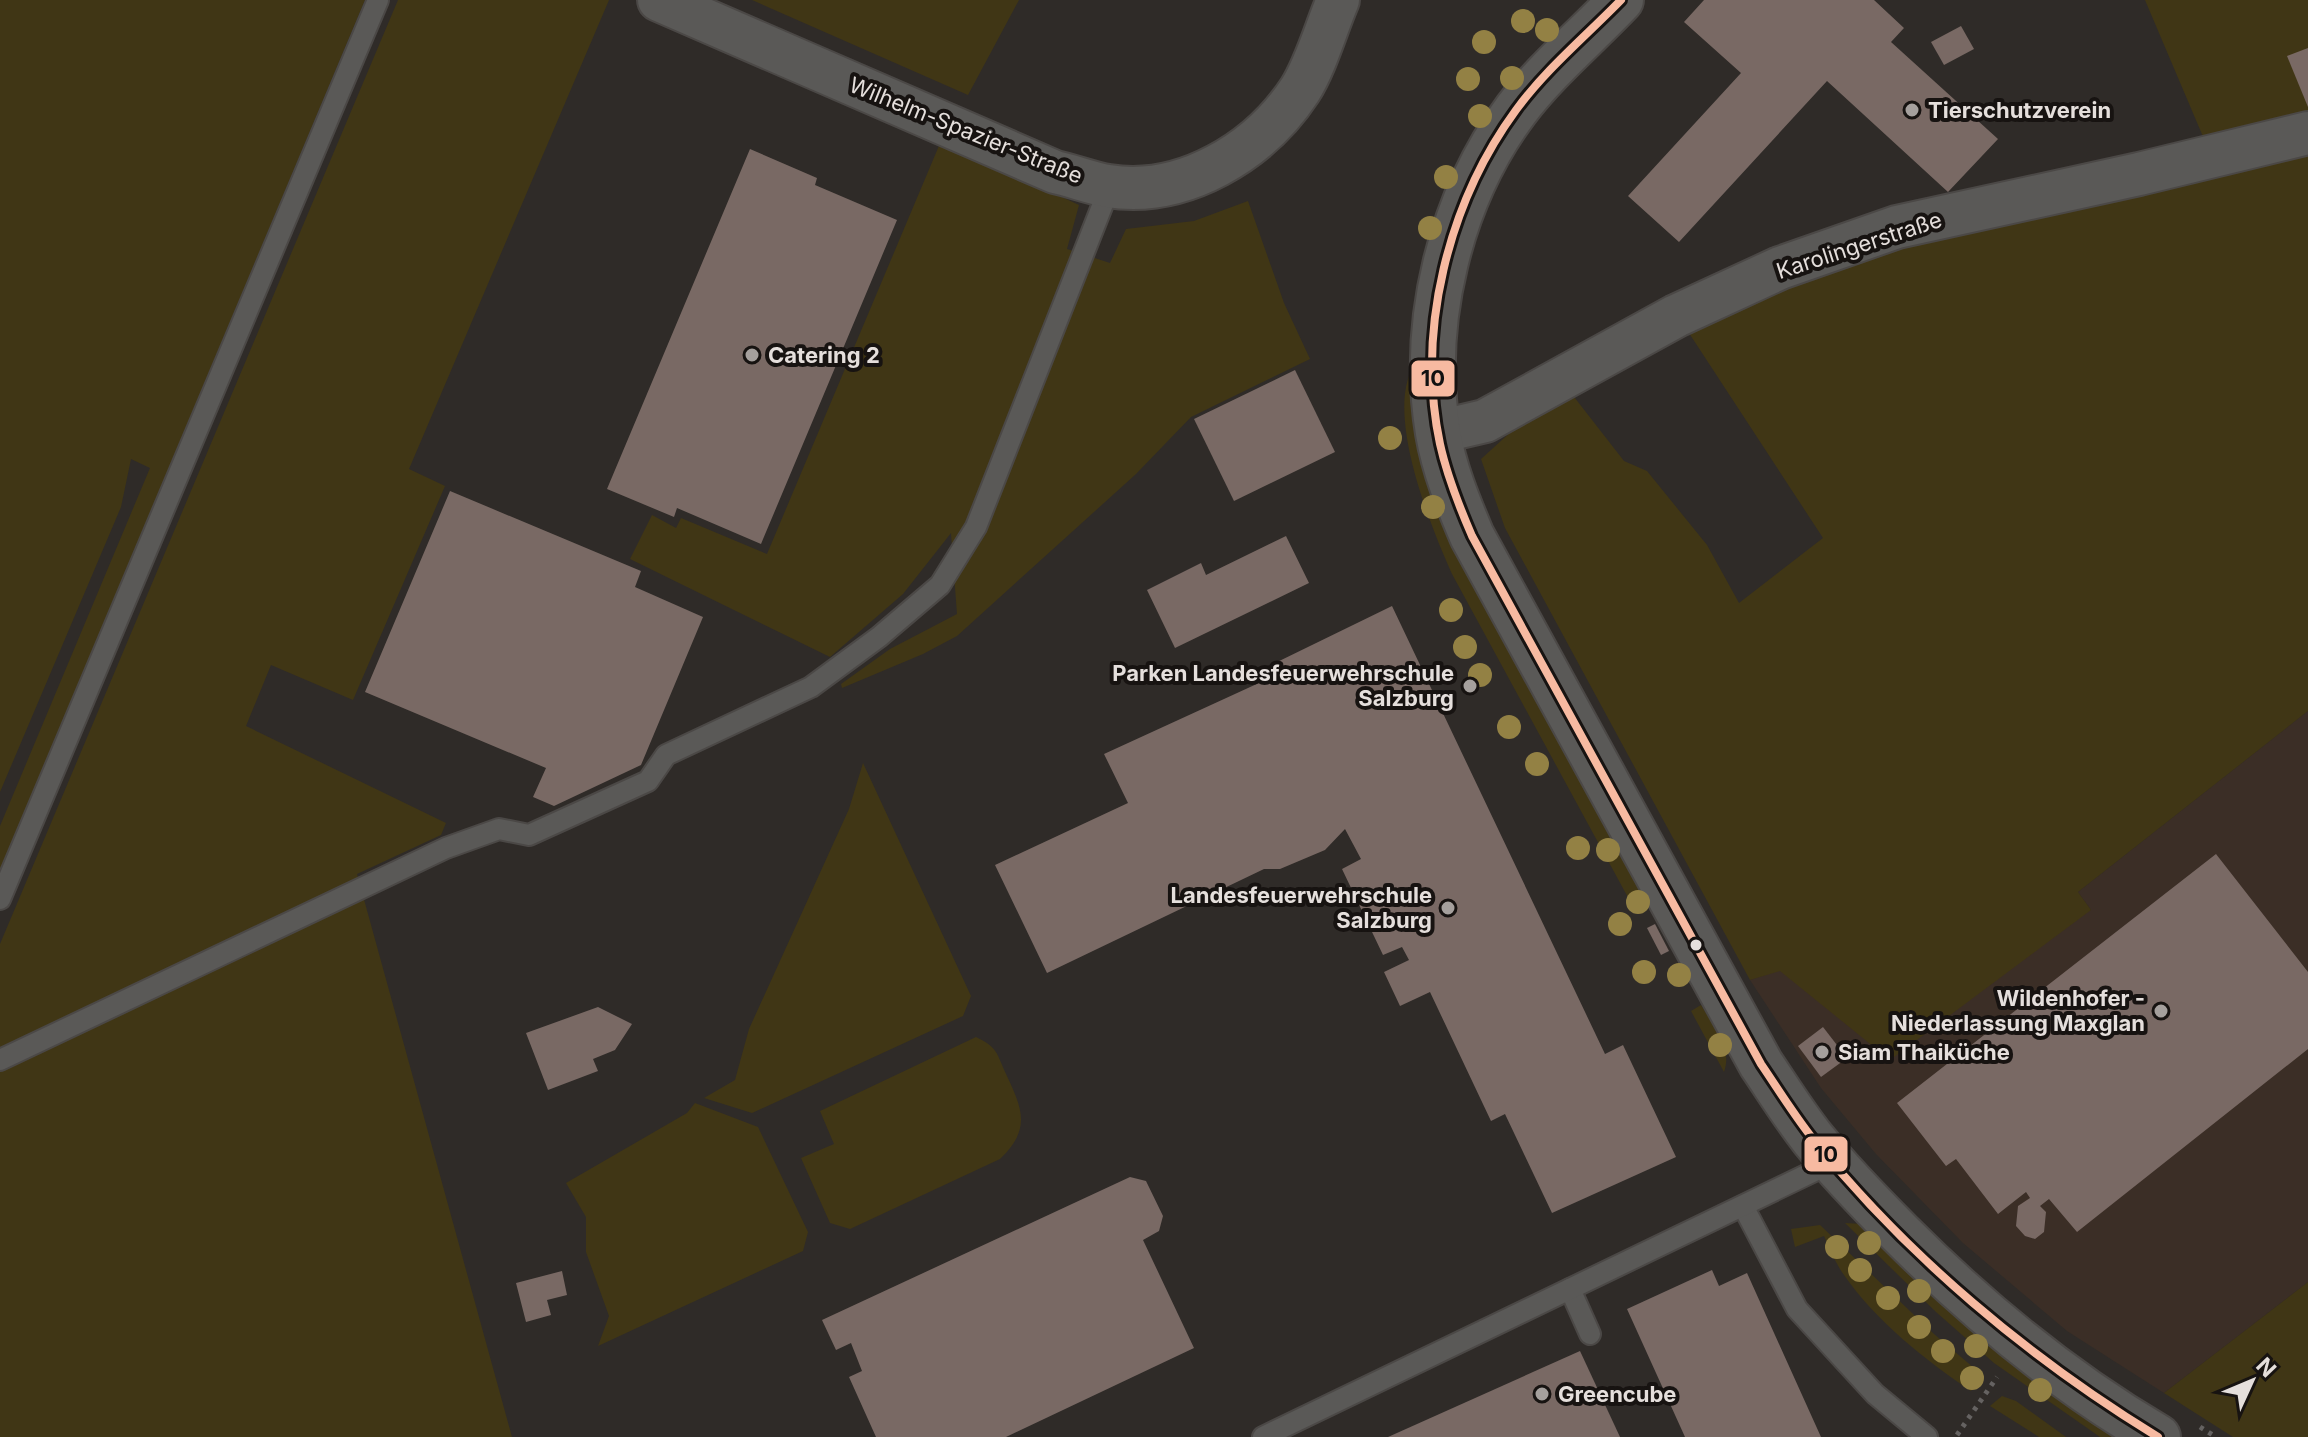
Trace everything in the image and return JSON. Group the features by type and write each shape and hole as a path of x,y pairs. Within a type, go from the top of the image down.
{"street":[{"name":"Wilhelm-Spazier-Straße","path":"659,0 1055,172 1110,186 1158,186 1205,173 1239,154 1272,127 1301,88 1338,0"},
{"path":"1621,0 1517,108 1476,175 1461,212 1447,259 1438,307 1434,369 1438,432 1451,486 1472,536 1761,1064 1797,1118 1833,1162 1943,1276 2003,1330 2066,1377 2174,1429"},
{"name":"Karolingerstraße","path":"1438,432 1485,421 1676,316 1780,268 1883,232 2308,133"}],"lane":[{"path":"0,899 378,0"},
{"path":"0,1060 446,848 499,829 529,835 648,781 666,755 811,687 879,637 940,585 976,527 1110,186"},
{"path":"1263,1437 1833,1162"},
{"path":"1743,1206 1797,1309 1875,1394 1927,1437"},
{"path":"1570,1289 1590,1334"}],"path":[{"path":"1956,1437 1997,1376"},
{"path":"2174,1429 2216,1437"}],"shaded area":[{"path":"0,0 365,0 0,871 0,826 150,468 131,459 121,507 0,792"},
{"path":"398,0 609,0 409,469 445,486 353,700 271,665 246,726 446,823 441,835 357,874 512,1437 0,1437 0,944"},
{"path":"752,0 1019,0 968,95"},
{"path":"2145,0 2308,0 2308,118 2207,146"},
{"path":"941,141 1079,205 1067,249 1110,263 1126,229 1194,221 1248,201 1284,303 1310,359 1191,417 1136,474 957,636 842,688 841,684 890,649 957,614 951,533 903,594 830,657 630,559 652,515 676,528 681,518 767,554"},
{"path":"2308,146 2308,711 2078,892 2091,910 1890,1060 1780,971 1750,980 1505,528 1481,459 1513,430 1571,393 1624,461 1647,471 1707,545 1739,603 1823,538 1687,330 1760,294 1871,254"},
{"path":"1418,360 1549,722 1648,906 1637,914 1452,574 1432,527 1413,466 1404,405 1408,380"},
{"path":"2308,711 2308,1282 2164,1393 2067,1331 1963,1243 1876,1154 1821,1088 1750,980 1780,970 2091,910 2078,892"},
{"path":"863,763 971,996 963,1016 752,1113 704,1098 735,1080 749,1029 849,809"},
{"path":"1701,1005 1724,1045 1724,1072 1691,1011"},
{"path":"976,1037 996,1051 1017,1098 1020,1128 1010,1148 1000,1159 850,1229 830,1223 801,1158 834,1144 820,1111"},
{"path":"695,1103 758,1127 808,1232 803,1251 598,1346 609,1316 586,1252 586,1217 566,1183 687,1113"},
{"path":"1845,1223 1863,1224 2119,1437 2100,1437 1994,1363 1936,1312"},
{"path":"1820,1225 1934,1334 1981,1374 1971,1391 1886,1324 1841,1270 1824,1236 1795,1247 1791,1229"},
{"path":"2308,1282 2308,1437 2233,1437 2164,1393"},
{"path":"2002,1396 2016,1401 2066,1437 2039,1437 1990,1406"}],"building":[{"name":"Tierschutzverein","path":"1704,0 1874,0 1904,28 1891,42 1998,139 1948,192 1827,81 1679,242 1628,196 1741,73 1684,22"},
{"path":"1961,26 1974,49 1944,65 1931,42"},
{"path":"2308,48 2308,107 2287,56"},
{"name":"Catering 2","path":"750,149 817,178 815,185 897,220 761,544 677,508 674,517 607,489"},
{"path":"1295,370 1335,452 1234,501 1194,419"},
{"path":"450,491 641,571 635,587 703,617 641,765 554,806 533,797 546,768 365,692"},
{"path":"1286,536 1309,583 1175,648 1147,590 1201,563 1206,575"},
{"name":"Landesfeuerwehrschule Salzburg","path":"1392,606 1605,1054 1623,1045 1676,1157 1552,1213 1505,1114 1491,1121 1430,992 1400,1006 1384,972 1409,960 1402,947 1383,955 1342,869 1361,859 1345,829 1325,850 1280,869 1264,869 1047,973 995,865 1128,803 1104,754 1274,676 1269,666"},
{"name":"Wildenhofer - Niederlassung Maxglan","path":"2216,854 2308,972 2308,1049 2077,1232 2049,1199 2040,1206 2046,1212 2044,1232 2035,1239 2025,1236 2016,1226 2018,1206 2030,1198 2026,1192 1998,1214 1956,1159 1946,1166 1897,1103"},
{"path":"1655,924 1669,951 1661,955 1647,928"},
{"path":"598,1007 632,1024 615,1050 593,1059 598,1071 548,1090 526,1033"},
{"name":"Siam Thaiküche","path":"1823,1027 1847,1058 1821,1077 1798,1046"},
{"path":"1130,1177 1146,1181 1163,1216 1159,1231 1143,1240 1194,1348 1006,1437 876,1437 849,1377 862,1371 851,1343 836,1350 822,1320"},
{"path":"1712,1270 1719,1286 1747,1273 1821,1437 1685,1437 1627,1309"},
{"path":"562,1271 567,1295 547,1300 551,1315 526,1322 516,1283"},
{"name":"Greencube","path":"1580,1351 1620,1437 1388,1437"}],"transit line":[{"name":"10","path":"1621,0 1553,67 1516,110 1492,146 1456,227 1436,313 1432,357 1440,444 1458,502 1472,536 1761,1064 1806,1130 1889,1224 1973,1303 2063,1374 2158,1437"}],"place":[{"name":"Tierschutzverein","path":"1912,110"},
{"name":"Catering 2","path":"752,355"},
{"name":"Parken Landesfeuerwehrschule Salzburg","path":"1470,686"},
{"name":"Landesfeuerwehrschule Salzburg","path":"1448,908"},
{"name":"Wildenhofer - Niederlassung Maxglan","path":"2161,1011"},
{"name":"Siam Thaiküche","path":"1822,1052"},
{"name":"Greencube","path":"1542,1394"}]}
